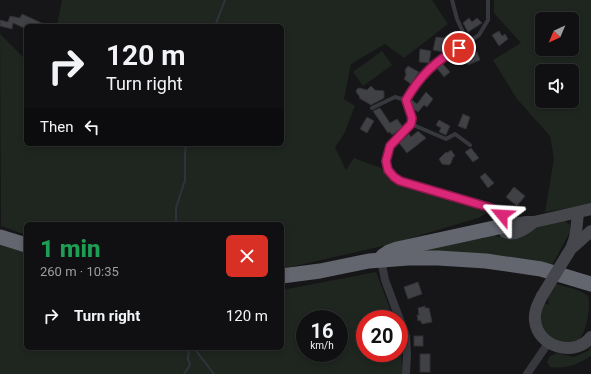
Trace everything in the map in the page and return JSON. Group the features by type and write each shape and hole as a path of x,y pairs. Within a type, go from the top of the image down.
{"highway":[{"path":"381,260 384,255 398,249 503,226"},
{"path":"0,237 24,244"},
{"path":"284,277 381,260 438,258 541,268 590,285"}],"street":[{"path":"503,226 505,232 510,234 528,227 534,222 591,209"},
{"path":"578,212 586,233 570,251 542,296 536,311 535,321 541,334 549,342 561,348 573,348 584,344 591,337"},
{"path":"381,260 385,280 406,336 406,374"},
{"path":"527,374 549,342"}],"lane":[{"path":"452,0 457,19 468,43"},
{"path":"406,100 424,74 435,63 479,35 488,20 488,0"},
{"path":"372,108 395,97 406,100"},
{"path":"406,100 412,118 411,124 390,146 386,161 388,170 400,181 492,208 502,215 503,226"},
{"path":"411,124 446,139 459,130"},
{"path":"455,134 470,145"}],"shaded area":[{"path":"62,0 432,0 448,24 404,58 385,44 351,64 344,99 355,106 344,134 335,147 346,170 354,158 381,168 394,182 402,186 489,212 478,218 387,245 284,269 284,222 24,222 24,234 1,226 0,34 24,58 24,146 284,146 284,24 57,24"},
{"path":"494,0 591,0 591,204 545,212 554,159 550,136 517,99 493,60 521,43 494,13"},
{"path":"382,51 392,65 363,86 353,72"},
{"path":"563,220 569,224 571,230 551,267 397,253 484,238 488,234 494,234 498,237"},
{"path":"0,244 24,252 24,350 284,350 284,290 376,272 391,310 356,310 356,362 402,362 403,374 0,374"},
{"path":"556,284 577,290 588,296 589,307 585,329 582,335 574,343 557,341 551,338 540,326 538,314 542,303 549,305 548,297"},
{"path":"591,346 591,356 572,366 550,367 547,362 550,356 557,353 574,357 588,351"}],"building":[{"path":"22,14 44,24 24,24 24,28 13,23 12,29 0,26 0,20 8,22 10,16 20,18"},
{"path":"469,18 472,22 477,18 482,23 468,32 463,23"},
{"path":"455,31 461,41 454,45 448,37 447,47 444,47 443,52 433,50 436,37 443,38"},
{"path":"499,31 502,36 505,34 508,39 499,46 492,35"},
{"path":"420,49 431,51 429,63 419,62"},
{"path":"471,52 473,54 477,52 480,60 468,65 465,58 468,56 468,53"},
{"path":"442,63 450,72 444,77 436,67"},
{"path":"408,66 419,72 411,84 404,79 406,75 405,70"},
{"path":"371,86 375,90 384,91 384,98 371,105 359,98 360,97 356,92 357,89 360,88 367,90"},
{"path":"426,92 433,99 427,107 424,105 418,112 412,108 410,102 412,100 417,104"},
{"path":"380,108 390,123 397,119 403,127 392,135 390,132 388,133 373,111"},
{"path":"463,114 470,117 466,129 458,126"},
{"path":"367,117 374,121 367,133 360,129"},
{"path":"439,120 450,126 446,135 439,132 441,128 436,125"},
{"path":"418,131 426,138 407,153 399,143 409,134 411,137"},
{"path":"471,148 479,158 473,162 465,152"},
{"path":"451,150 455,156 453,157 451,163 449,165 442,164 439,159 446,152 447,153"},
{"path":"485,173 494,183 488,188 480,177"},
{"path":"514,187 525,196 517,206 506,197"},
{"path":"418,282 422,294 408,299 404,287"},
{"path":"425,306 425,308 429,308 432,322 422,324 420,320 418,321 418,308"},
{"path":"414,336 423,336 423,346 414,346"},
{"path":"420,354 430,354 430,372 420,372"}],"waterway":[{"path":"216,24 225,0"},
{"path":"176,222 176,208 185,180 186,146"},
{"path":"184,374 190,365 188,359 189,350"},
{"path":"196,350 214,374"}],"route":[{"path":"459,48 435,63 424,74 408,95 406,100 412,118 411,124 390,146 386,161 388,170 400,181 492,208 500,212 502,215"}]}
